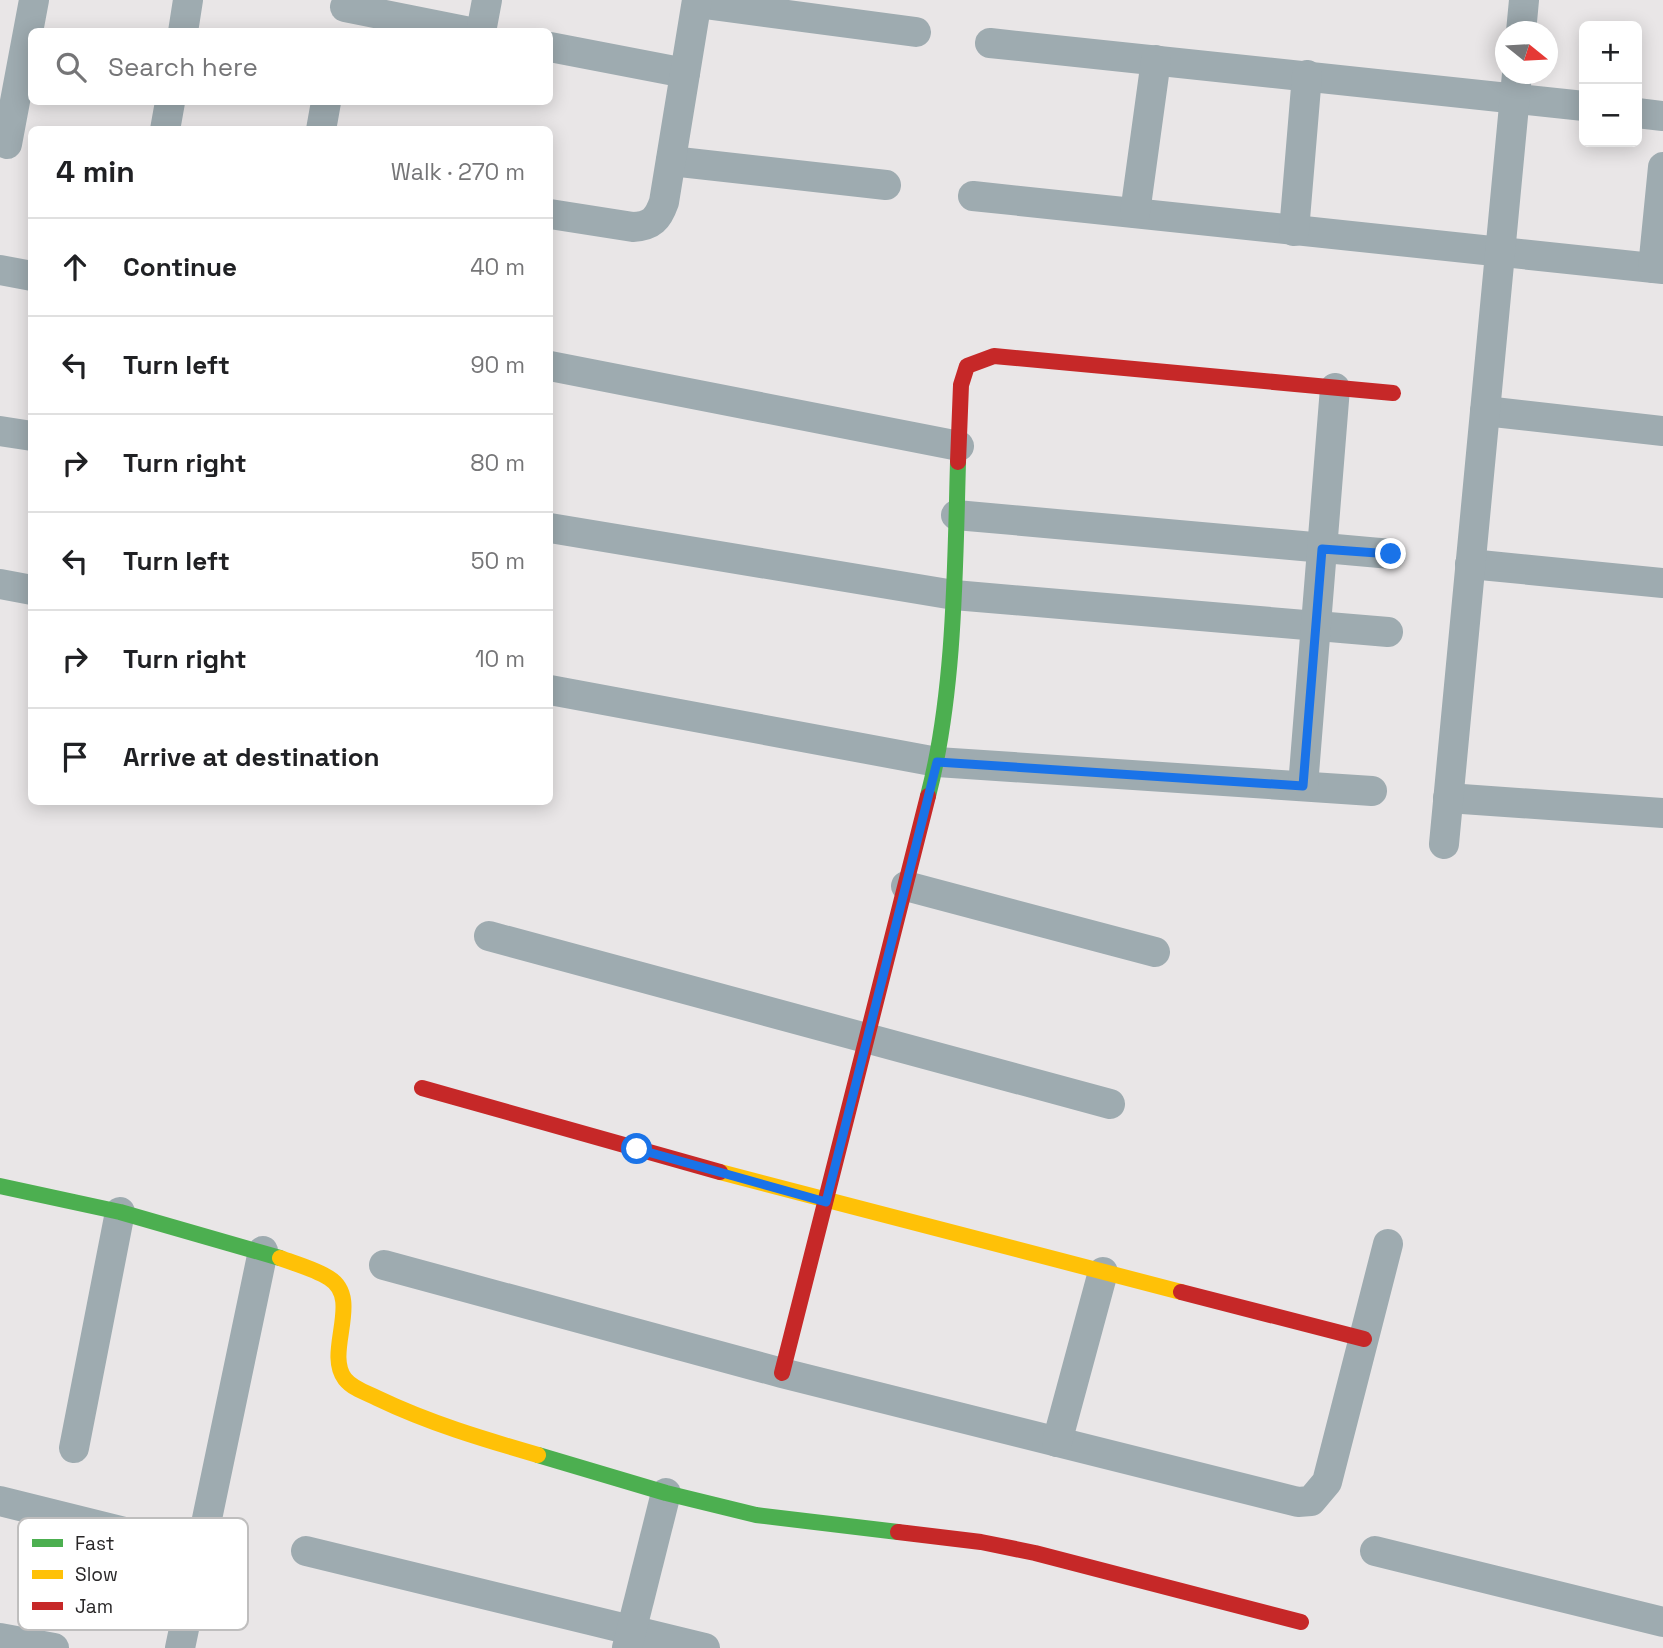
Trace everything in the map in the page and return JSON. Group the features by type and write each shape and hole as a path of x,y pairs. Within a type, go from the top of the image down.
{"street":[{"path":"29,28 34,0"},
{"path":"184,28 188,0"},
{"path":"482,28 487,0"},
{"path":"1522,21 1524,0"},
{"path":"553,214 645,227 658,218 664,202 697,1 916,32"},
{"path":"344,13 443,28"},
{"path":"7,144 28,32"},
{"path":"990,43 1307,75 1516,85 1579,104"},
{"path":"553,48 685,73"},
{"path":"1135,214 1156,60"},
{"path":"1294,231 1307,75"},
{"path":"1444,844 1516,85"},
{"path":"166,126 169,105"},
{"path":"322,126 325,105"},
{"path":"1642,114 1663,116"},
{"path":"671,162 886,185"},
{"path":"974,196 1658,269 1663,167"},
{"path":"0,270 28,275"},
{"path":"782,1373 937,762 954,595 961,385 967,366 978,359 994,356 1393,393"},
{"path":"553,367 959,446"},
{"path":"1303,786 1335,388"},
{"path":"1485,411 1663,431"},
{"path":"0,430 28,435"},
{"path":"957,515 1391,554"},
{"path":"553,528 954,595 1388,632"},
{"path":"1470,564 1663,583"},
{"path":"0,584 28,589"},
{"path":"553,691 937,762 1372,790"},
{"path":"1448,798 1663,813"},
{"path":"906,886 1155,951"},
{"path":"489,936 1110,1104"},
{"path":"422,1088 826,1202 1364,1339"},
{"path":"0,1186 120,1212 263,1251 331,1279 340,1290 342,1304 338,1365 345,1379 356,1388 427,1422 666,1493 756,1515 981,1542 1022,1550 1301,1622"},
{"path":"74,1448 120,1212"},
{"path":"384,1265 782,1373 1298,1502 1311,1501 1327,1482 1388,1244"},
{"path":"208,1518 263,1251"},
{"path":"1057,1442 1103,1272"},
{"path":"629,1639 666,1493"},
{"path":"0,1501 68,1518"},
{"path":"306,1551 629,1639 705,1648"},
{"path":"1375,1551 1663,1622"},
{"path":"180,1648 184,1630"},
{"path":"0,1638 54,1648"}],"traffic: fast":[{"path":"928,796 937,756 949,673 958,462"},
{"path":"0,1186 120,1212 280,1258"},
{"path":"538,1455 666,1493 756,1515 898,1532"}],"traffic: slow":[{"path":"720,1172 1181,1292"},
{"path":"280,1258 312,1269 339,1287 343,1312 338,1355 345,1379 352,1385 436,1423 538,1455"}],"traffic: jam":[{"path":"958,462 961,385 967,366 994,356 1393,393"},
{"path":"782,1373 928,796"},
{"path":"422,1088 720,1172"},
{"path":"1181,1292 1364,1339"},
{"path":"898,1532 981,1542 1035,1553 1301,1622"}],"route":[{"path":"637,1149 826,1202 937,762 1303,786 1322,549 1391,554"}]}
